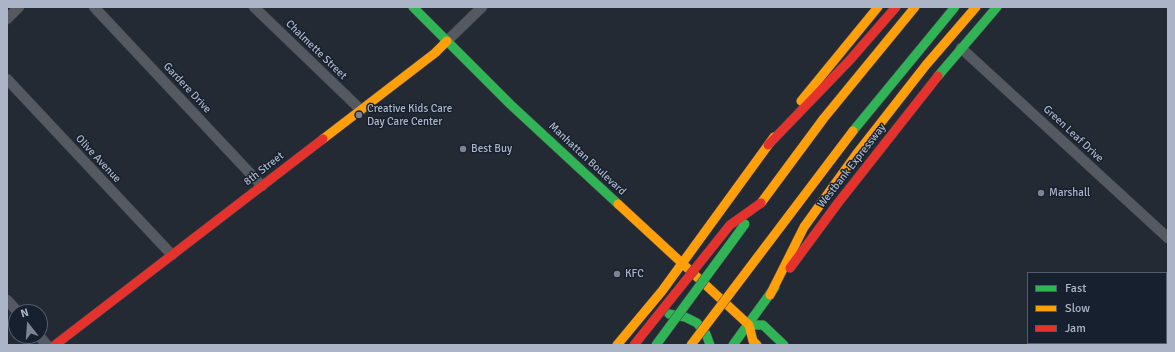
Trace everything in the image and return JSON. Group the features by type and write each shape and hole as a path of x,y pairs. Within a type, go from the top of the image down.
{"main road":[{"name":"Manhattan Boulevard","path":"413,7 511,105 681,264 749,325 753,341 757,345"},
{"path":"617,345 642,317 808,91 878,7"},
{"path":"768,145 849,61 896,7"},
{"path":"656,345 824,118 915,7"},
{"name":"Westbank Expressway","path":"691,345 858,125 955,7"},
{"path":"770,295 804,227 858,152 926,65 976,7"},
{"name":"Westbank Expressway","path":"733,345 838,203 926,90 997,7"},
{"name":"8th Street","path":"55,345 435,53 447,42"},
{"path":"634,345 730,225 761,203"},
{"path":"642,317 665,314 685,316 701,328 706,334 710,345"},
{"path":"749,325 763,324 784,345"}],"street":[{"path":"7,19 19,7"},
{"name":"Gardere Drive","path":"94,7 262,186"},
{"name":"Chalmette Street","path":"254,7 361,110"},
{"name":"8th Street","path":"447,42 482,7"},
{"name":"Green Leaf Drive","path":"961,48 1168,238"},
{"name":"Olive Avenue","path":"7,79 172,255"}],"traffic: fast":[{"path":"413,7 511,105 618,204"},
{"path":"853,131 955,7"},
{"path":"938,76 997,7"},
{"path":"656,345 745,224"},
{"path":"733,345 775,287"},
{"path":"669,314 685,317 697,323 706,334 710,345"},
{"path":"749,325 763,325 784,345"}],"traffic: slow":[{"path":"801,101 878,7"},
{"path":"761,203 824,118 915,7"},
{"path":"770,295 804,227 858,152 926,65 976,7"},
{"path":"323,139 435,53 447,41"},
{"path":"691,345 853,131"},
{"path":"617,345 662,291 774,137"},
{"path":"618,204 749,325 753,341 757,345"}],"traffic: jam":[{"path":"768,145 849,61 896,7"},
{"path":"790,268 838,203 938,76"},
{"path":"55,345 323,139"},
{"path":"634,345 730,225 761,203"}],"place":[{"name":"Creative Kids Care Day Care Center","path":"359,115"},
{"name":"Best Buy","path":"463,149"},
{"name":"Marshall","path":"1041,193"},
{"name":"KFC","path":"617,274"}]}
